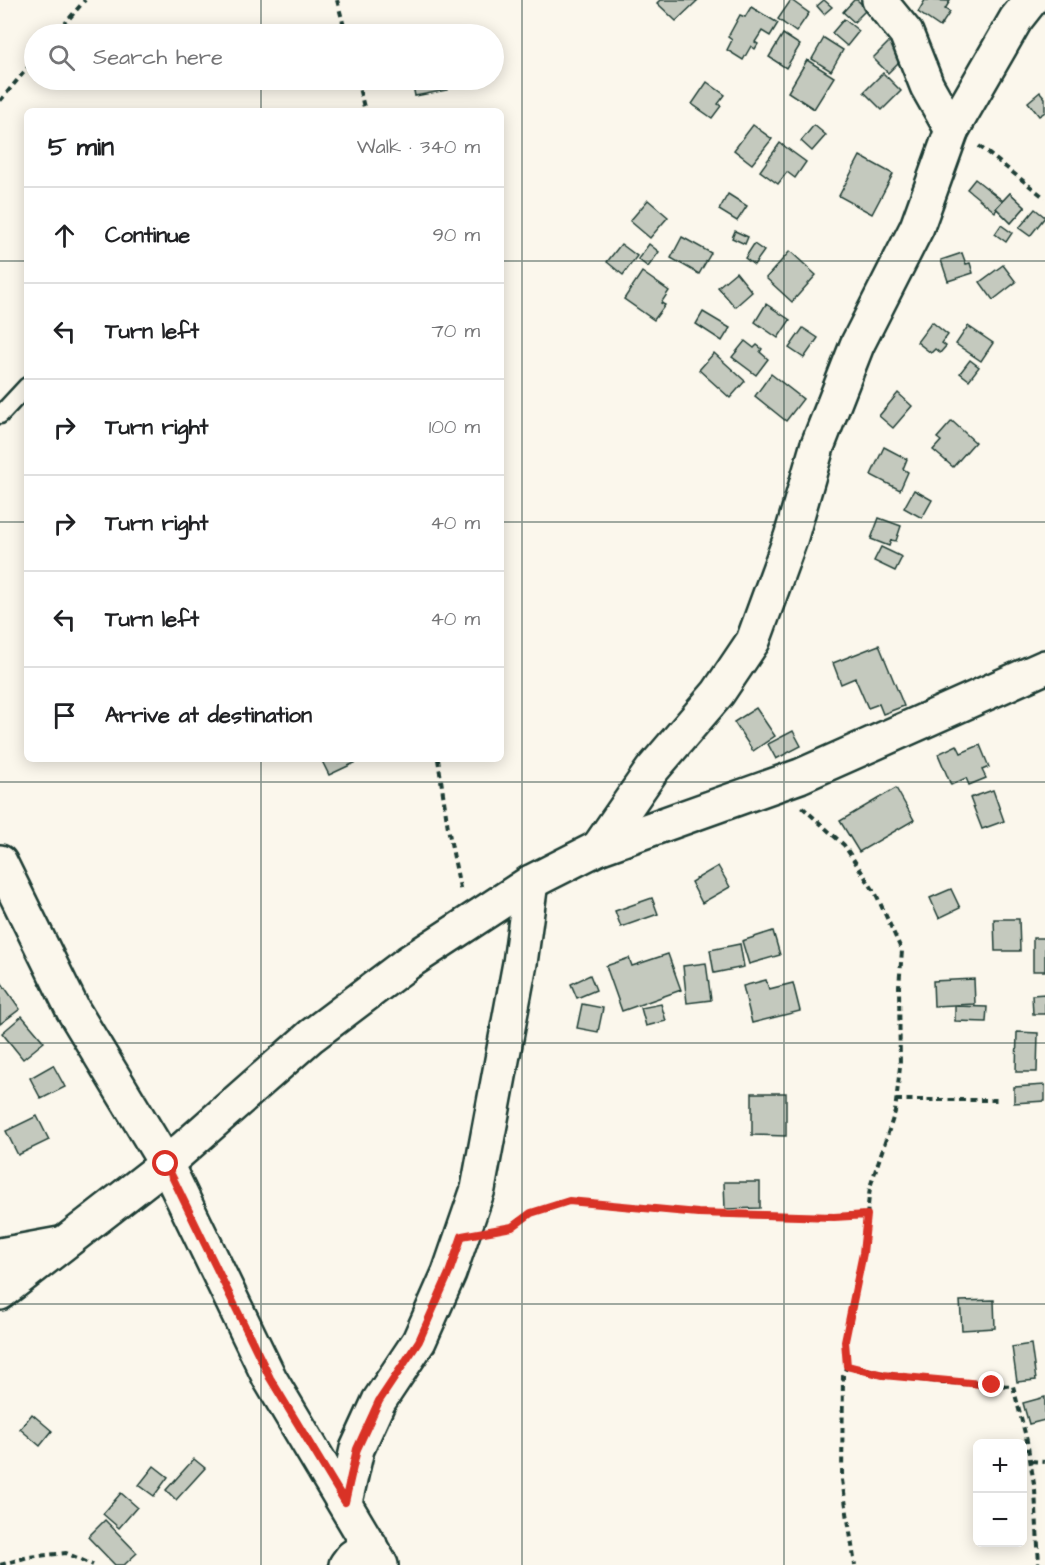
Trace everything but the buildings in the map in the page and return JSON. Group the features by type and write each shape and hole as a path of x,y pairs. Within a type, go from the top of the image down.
{"street":[{"path":"879,0 906,33 927,86 952,130"},
{"path":"598,849 652,770 718,693 753,641 790,537 817,447 857,345 916,227 952,130 1016,19 1031,0"},
{"path":"0,1293 166,1164 311,1036 409,962 531,882 598,849 800,776 1045,667"},
{"path":"0,862 73,1010 166,1164 270,1378 345,1502 366,1558"},
{"path":"345,1502 357,1449 379,1401 419,1341 449,1273 478,1189 520,963 531,882"},
{"path":"0,1255 65,1243"}],"lane":[{"path":"0,415 24,389"}],"path":[{"path":"78,0 80,6"},
{"path":"65,24 86,0"},
{"path":"337,0 343,24"},
{"path":"0,101 24,72"},
{"path":"360,90 364,108"},
{"path":"952,130 986,150 1045,198"},
{"path":"438,762 448,828 468,923"},
{"path":"762,790 798,804 844,845 876,894 902,951 898,987 900,1067 895,1112 870,1187 863,1253 845,1341 847,1366 843,1375 842,1480 855,1565"},
{"path":"896,1100 997,1100"},
{"path":"462,1236 512,1227 531,1213 569,1201 698,1213 834,1217 867,1215"},
{"path":"847,1366 883,1375 1012,1386 1027,1441 1035,1490 1039,1565"},
{"path":"1030,1461 1045,1462"},
{"path":"0,1565 28,1557 66,1553 93,1565"}],"route":[{"path":"166,1164 270,1378 345,1502 357,1449 379,1401 419,1341 449,1273 462,1236 512,1227 531,1213 569,1201 698,1213 834,1217 867,1215 863,1253 845,1341 847,1366 883,1375 992,1385"}]}
